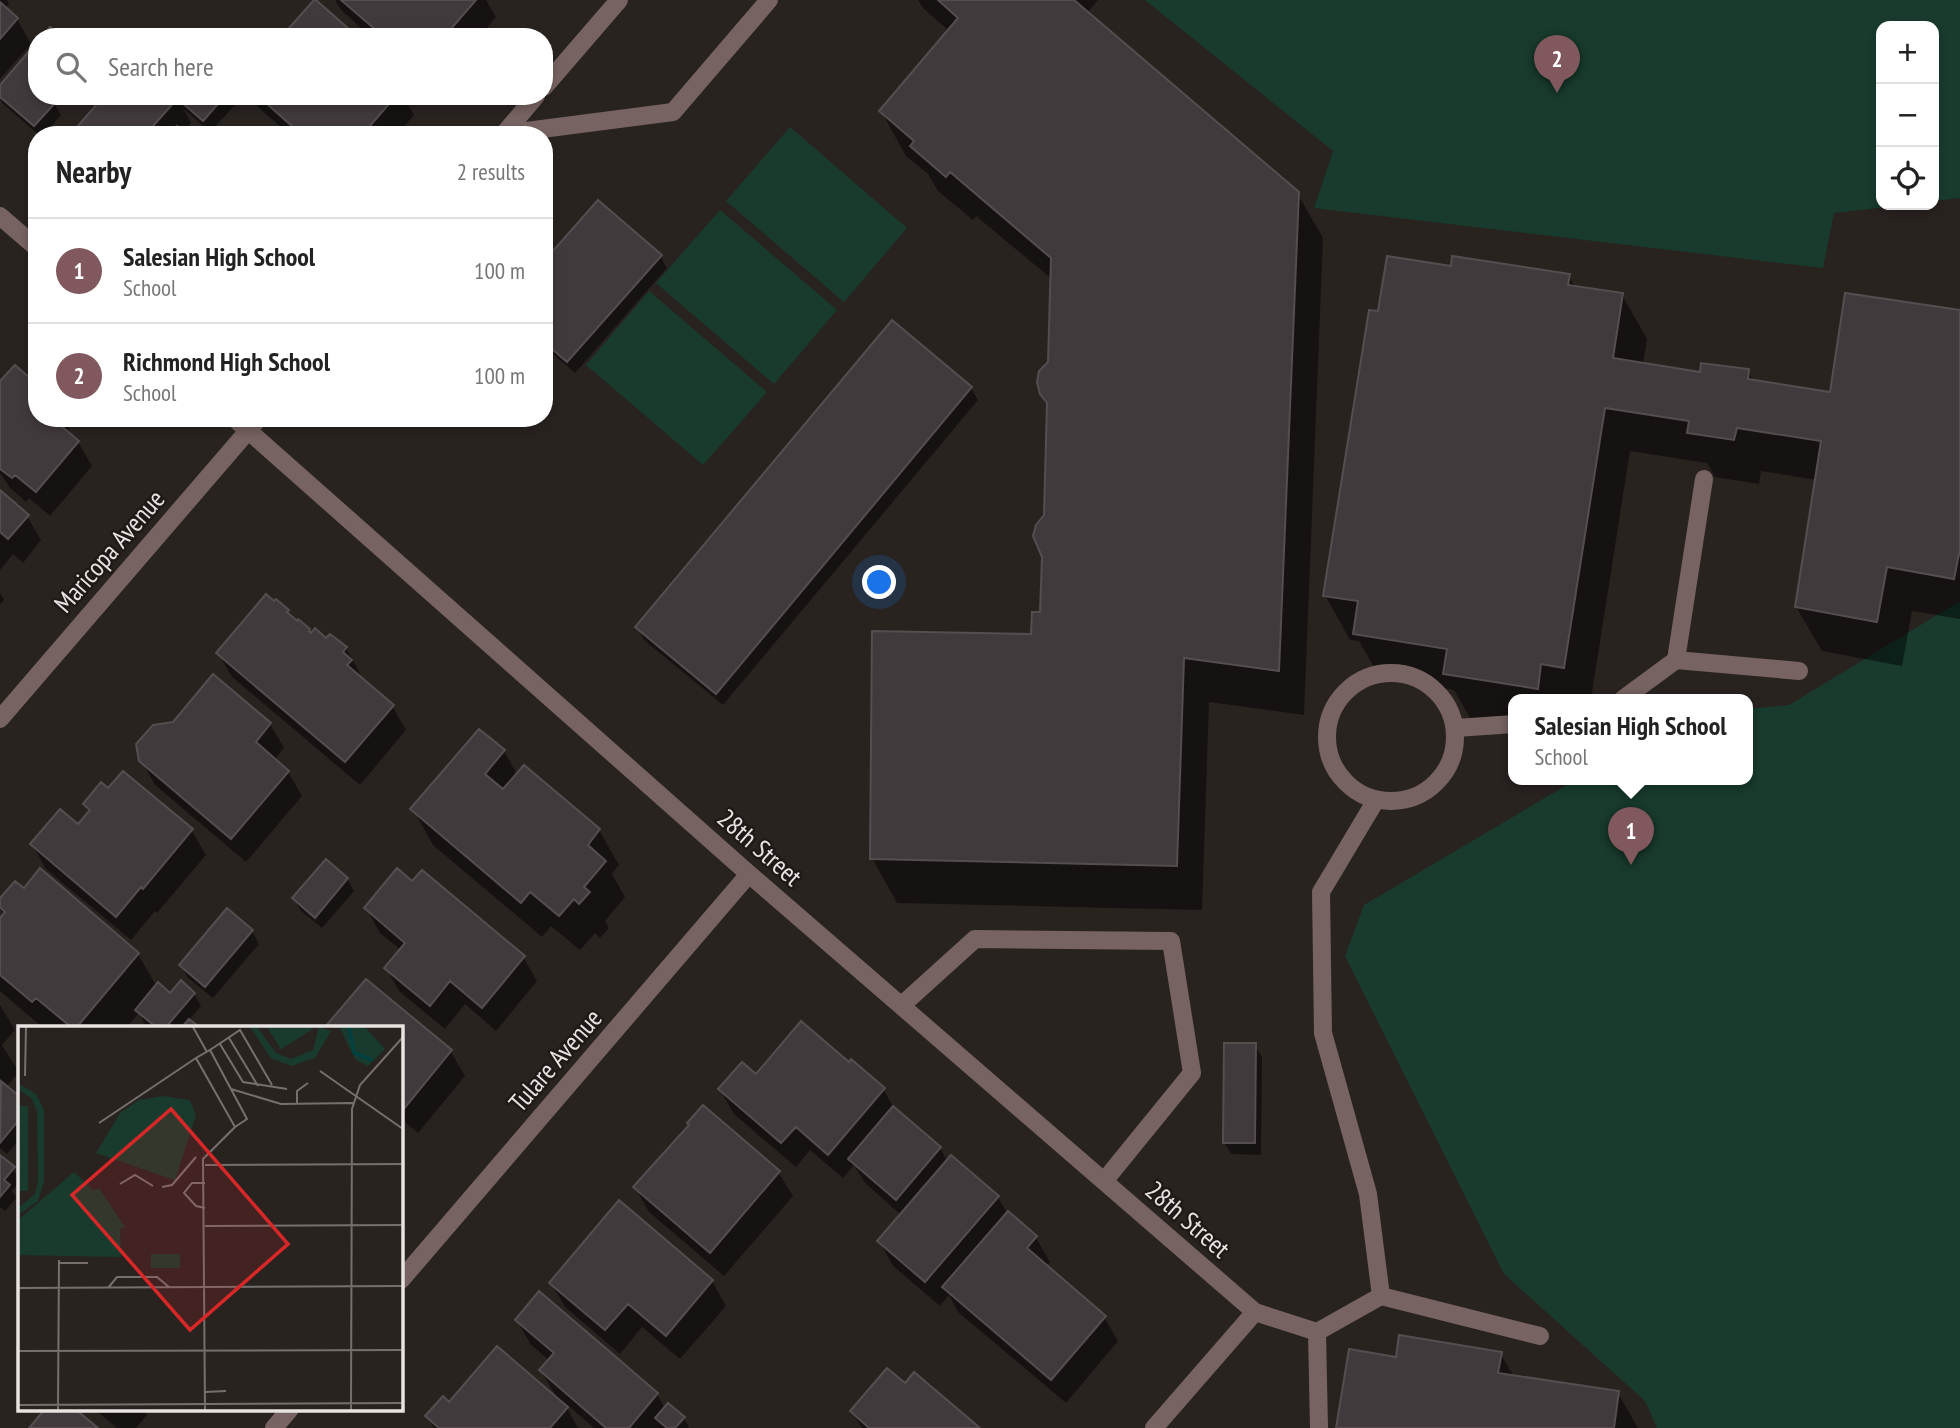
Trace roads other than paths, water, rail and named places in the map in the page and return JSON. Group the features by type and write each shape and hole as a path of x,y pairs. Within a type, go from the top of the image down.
{"street":[{"path":"553,77 619,0"},
{"path":"553,128 673,112 769,0"},
{"path":"510,126 528,105"},
{"path":"0,216 28,240"},
{"name":"Maricopa Avenue","path":"0,719 250,427"},
{"name":"28th Street","path":"256,427 750,874 1255,1312"},
{"path":"1676,660 1704,480"},
{"path":"1630,694 1676,660 1799,671"},
{"path":"1382,673 1407,674 1430,685 1447,704 1456,728 1454,752 1443,775 1424,792 1401,801 1376,800 1352,789 1336,770 1327,746 1328,721 1339,698 1358,681 1382,673"},
{"path":"1456,728 1508,724"},
{"path":"1376,800 1321,892 1323,1033 1368,1194 1381,1296"},
{"name":"Tulare Avenue","path":"402,1279 750,874"},
{"path":"902,1005 975,939 1171,941 1192,1073 1105,1180"},
{"path":"1154,1428 1255,1312 1317,1332 1381,1296 1540,1336"},
{"path":"1317,1332 1319,1428"},
{"path":"274,1428 289,1410"}],"place":[{"name":"Richmond High School","path":"1557,93"},
{"name":"Salesian High School","path":"1631,865"}]}
